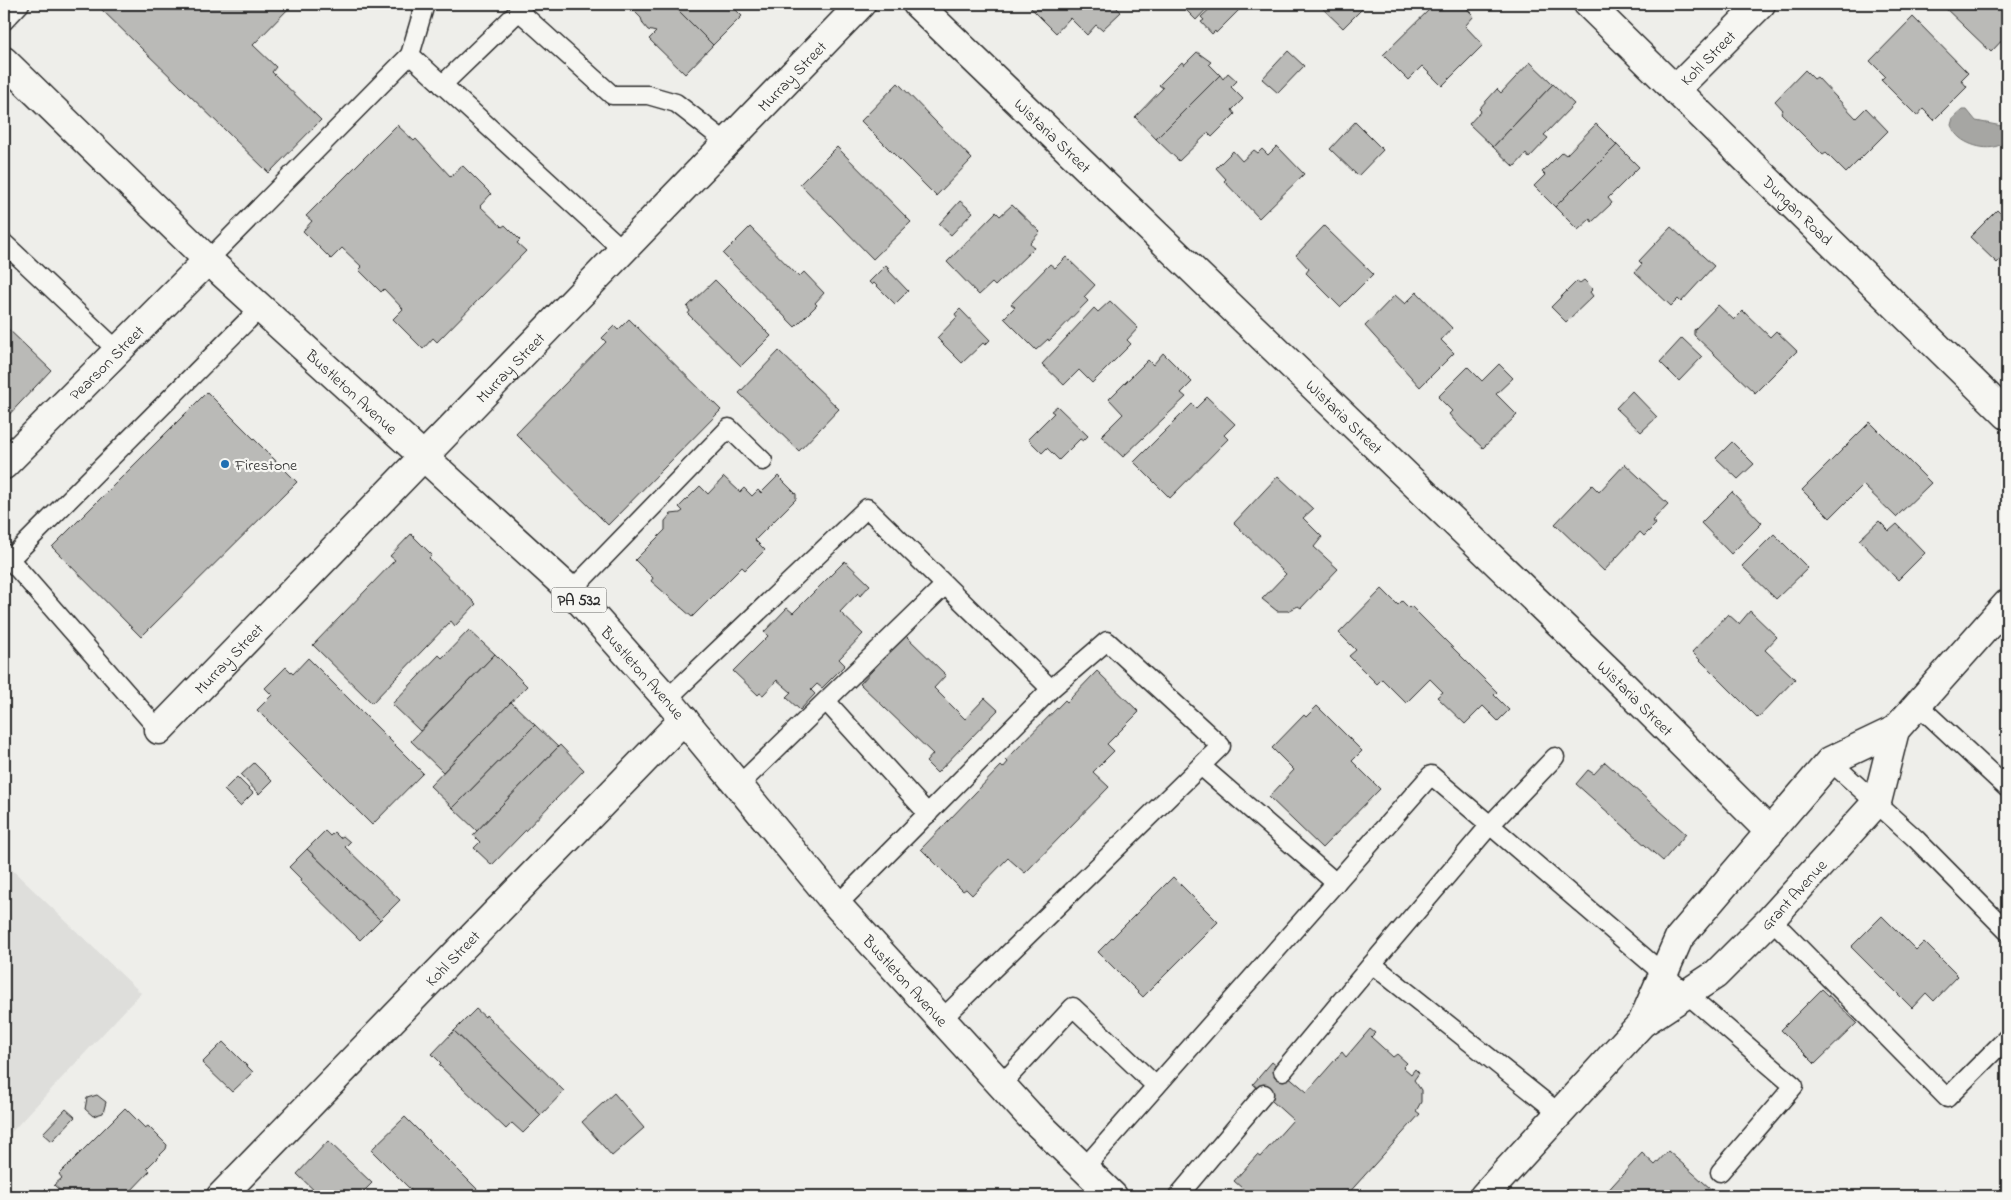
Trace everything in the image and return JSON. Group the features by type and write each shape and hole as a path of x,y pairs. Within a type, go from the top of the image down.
{"street":[{"name":"Murray Street","path":"159,730 861,4"},
{"name":"Wistaria Street","path":"918,4 1610,673 1770,832"},
{"name":"Dungan Road","path":"1588,4 2007,415"},
{"name":"Kohl Street","path":"1676,90 1760,4"},
{"name":"Bustleton Avenue","path":"4,61 208,260 571,591 668,699 837,905 1001,1085 1113,1196"},
{"name":"Pearson Street","path":"4,465 208,260"},
{"name":"Grant Avenue","path":"1642,1023 1679,938 1830,761 1895,730 2007,604"},
{"name":"Kohl Street","path":"221,1196 684,720"},
{"name":"Grant Avenue","path":"1484,1196 1642,1023 1715,975 1771,919 1877,802 1895,730"}],"lane":[{"path":"4,21 20,4"},
{"path":"208,260 410,55 425,4"},
{"path":"442,84 519,11 612,95 648,95 676,103 727,143"},
{"path":"410,55 623,250"},
{"path":"4,243 118,351"},
{"path":"159,730 7,556 260,308"},
{"path":"571,591 729,428 763,461"},
{"path":"668,699 867,508 1050,688"},
{"path":"738,786 945,585"},
{"path":"837,905 1050,688 1106,641 1221,746 942,1019"},
{"path":"826,701 928,814"},
{"path":"1917,704 2007,788"},
{"path":"1283,1071 1490,825 1555,757"},
{"path":"1830,761 1877,802 2007,931"},
{"path":"1201,766 1336,883"},
{"path":"1084,1168 1431,775 1794,1086 1720,1172"},
{"path":"1771,919 1947,1098 2007,1038"},
{"path":"1372,964 1560,1114"},
{"path":"1001,1085 1073,1007 1156,1086"},
{"path":"1178,1196 1264,1094"}],"shaded area":[{"path":"1962,110 1967,110 1976,121 2002,126 2006,137 2003,142 1998,146 1985,148 1965,142 1951,125 1953,118"},
{"path":"4,862 141,993 4,1140"}],"building":[{"path":"96,4 293,4 253,45 276,67 272,72 321,120 269,173"},
{"path":"627,4 672,4 713,45 685,74 649,39 656,32 648,30 641,18"},
{"path":"672,4 730,4 742,16 713,45"},
{"path":"1027,4 1113,4 1121,12 1102,30 1096,25 1087,35 1070,18 1056,33"},
{"path":"1180,4 1211,4 1196,20"},
{"path":"1215,4 1241,4 1243,6 1216,33 1215,31 1212,34 1201,22 1204,20 1201,17"},
{"path":"1318,4 1367,4 1343,28"},
{"path":"1435,4 1468,4 1465,7 1474,16 1465,26 1483,45 1442,86 1422,66 1408,80 1383,55"},
{"path":"1941,4 2003,4 1999,8 2007,16 2007,35 1991,52"},
{"path":"1913,17 1968,73 1961,80 1967,87 1934,120 1923,109 1917,116 1881,80 1885,76 1870,61"},
{"path":"1288,51 1304,66 1278,93 1262,79"},
{"path":"1197,52 1211,62 1209,64 1220,75 1156,139 1135,117 1163,88 1159,85 1182,62 1184,65"},
{"path":"1530,62 1553,84 1493,147 1469,124 1481,111 1479,109 1497,89 1501,93"},
{"path":"1805,70 1814,79 1817,77 1856,118 1866,108 1888,131 1846,173 1826,153 1823,155 1781,113 1783,110 1775,101"},
{"path":"1228,73 1237,81 1231,87 1243,99 1232,110 1235,114 1212,137 1208,133 1179,161 1156,139 1220,75 1223,79"},
{"path":"898,83 972,159 936,196 861,121"},
{"path":"1553,84 1574,104 1544,135 1548,138 1529,158 1526,154 1514,167 1493,147"},
{"path":"1355,122 1383,150 1358,176 1330,149"},
{"path":"1596,124 1617,145 1555,207 1534,186 1545,175 1542,172 1562,152 1566,155"},
{"path":"397,125 414,141 416,139 451,177 462,165 491,194 480,206 502,227 505,225 520,240 517,243 526,251 437,342 433,338 423,349 393,319 403,309 384,289 381,292 359,270 362,267 342,248 331,259 303,231 312,221 306,216"},
{"path":"1617,145 1639,167 1608,198 1612,203 1592,222 1590,219 1578,230 1555,207"},
{"path":"1277,146 1304,174 1259,218 1224,181 1226,179 1216,168 1233,151 1242,161 1254,150 1258,153 1262,149 1268,155"},
{"path":"837,147 911,222 873,259 800,184"},
{"path":"2007,199 2007,211 2001,206"},
{"path":"960,201 973,212 951,235 939,224"},
{"path":"1012,205 1040,232 1030,243 1034,248 995,286 992,283 979,295 947,262 996,212 1000,216"},
{"path":"1997,210 2007,220 2007,252 1997,263 1970,237"},
{"path":"1324,226 1373,274 1340,307 1306,273 1309,269 1296,255"},
{"path":"750,227 799,277 804,272 824,293 815,303 817,305 795,327 723,254"},
{"path":"1671,227 1714,266 1681,302 1678,299 1671,306 1635,272 1642,264 1639,261"},
{"path":"1066,257 1095,285 1084,297 1088,301 1049,341 1048,339 1036,350 1004,318 1015,307 1011,304 1050,264 1055,268"},
{"path":"886,265 889,268 887,269 908,291 895,304 874,283 872,285 869,282"},
{"path":"715,280 771,336 741,366 688,314 690,311 687,307"},
{"path":"1584,280 1593,289 1590,292 1593,296 1566,322 1551,307 1577,281 1580,283"},
{"path":"1417,292 1452,328 1441,340 1454,353 1420,387 1365,326 1395,295 1405,304"},
{"path":"1110,301 1138,328 1127,340 1131,344 1092,383 1079,370 1064,385 1042,364 1094,308 1098,312"},
{"path":"1718,305 1734,320 1743,311 1770,337 1776,331 1797,351 1755,393 1694,335 1694,330"},
{"path":"960,309 990,340 985,345 983,343 962,363 937,338 957,317 955,314"},
{"path":"2007,311 2007,324 2001,317"},
{"path":"629,319 721,410 608,525 516,434 606,342 602,338 614,326 618,330"},
{"path":"4,325 51,370 4,420"},
{"path":"1682,338 1702,357 1679,381 1660,362"},
{"path":"779,351 839,409 799,451 739,393"},
{"path":"1163,353 1192,382 1181,393 1186,397 1123,457 1101,436 1123,414 1109,399 1148,360 1153,365"},
{"path":"1499,364 1513,378 1496,394 1517,415 1483,448 1461,428 1449,414 1452,411 1438,397 1468,367 1482,381"},
{"path":"1632,391 1657,417 1641,432 1616,408"},
{"path":"207,392 297,482 141,637 52,547"},
{"path":"1207,397 1235,424 1224,435 1228,439 1170,498 1134,462 1192,404 1196,408"},
{"path":"1057,406 1088,436 1083,441 1080,439 1059,460 1047,448 1042,453 1028,439 1054,413 1051,411"},
{"path":"1870,422 1931,483 1896,517 1863,485 1830,518 1802,490"},
{"path":"1732,442 1754,464 1738,479 1716,458"},
{"path":"1625,464 1668,504 1652,521 1656,524 1644,536 1640,532 1604,571 1555,524 1592,485 1599,492"},
{"path":"778,476 796,494 796,499 755,540 765,550 745,570 742,567 692,617 651,581 653,578 635,560 665,530 665,521 671,514 683,511 679,507 700,486 708,494 724,477 740,492 744,488 752,496 758,490 761,493"},
{"path":"1278,476 1313,509 1303,518 1322,537 1314,547 1338,569 1301,608 1298,606 1288,611 1277,611 1262,599 1286,574 1234,523"},
{"path":"1732,492 1762,523 1731,554 1701,523"},
{"path":"1879,521 1889,531 1897,524 1925,553 1898,580 1859,540"},
{"path":"411,534 432,555 429,558 476,604 455,626 451,621 372,703 313,645 395,560 390,556"},
{"path":"1774,534 1808,568 1776,599 1742,566"},
{"path":"845,561 870,585 860,596 858,593 840,612 863,634 839,659 845,665 822,688 817,684 811,690 815,694 800,710 786,697 791,692 777,680 763,695 760,693 758,695 733,671 768,636 764,632 787,608 793,613"},
{"path":"1382,589 1398,605 1402,601 1409,608 1411,606 1497,692 1494,695 1509,710 1498,721 1483,706 1465,724 1437,697 1443,692 1430,679 1406,703 1382,679 1377,684 1349,656 1356,650 1339,633"},
{"path":"1750,611 1777,637 1765,650 1795,679 1758,718 1692,652 1728,614 1739,624"},
{"path":"469,630 495,654 420,731 392,704 439,655 442,658"},
{"path":"905,635 946,675 934,688 965,719 985,698 998,710 937,773 926,762 933,754 860,684"},
{"path":"495,654 527,686 443,772 411,741"},
{"path":"308,658 423,773 372,825 257,710 272,695 265,688 286,667 293,674"},
{"path":"1097,671 1139,712 1107,744 1114,751 1093,772 1109,787 1025,873 1008,858 972,895 966,889 963,891 921,849 1001,766 1003,768 1008,762 1006,760 1065,700 1067,702"},
{"path":"511,702 535,725 453,808 430,786"},
{"path":"1317,706 1362,751 1352,761 1380,789 1322,848 1269,797 1294,770 1272,748 1304,715 1306,717"},
{"path":"535,725 558,747 477,831 453,808"},
{"path":"560,745 584,770 492,865 474,848 480,842 473,835"},
{"path":"1605,762 1686,834 1663,861 1576,784 1588,770 1594,774"},
{"path":"254,763 272,781 259,794 241,775"},
{"path":"237,777 253,793 240,806 224,790"},
{"path":"325,831 330,836 334,832 340,838 343,836 350,842 345,847 400,900 380,920 307,849"},
{"path":"307,849 380,920 360,940 300,881 301,879 289,867"},
{"path":"1173,877 1218,922 1143,997 1098,952"},
{"path":"1882,916 1916,950 1924,942 1958,976 1934,1001 1926,993 1912,1008 1851,947"},
{"path":"1822,989 1857,1023 1815,1064 1781,1030"},
{"path":"476,1009 485,1017 486,1015 564,1091 541,1115 454,1031"},
{"path":"1370,1029 1375,1033 1371,1037 1393,1057 1397,1054 1407,1063 1403,1067 1411,1074 1415,1069 1419,1073 1414,1080 1421,1090 1421,1102 1416,1111 1420,1114 1346,1196 1251,1196 1234,1181 1257,1155 1260,1157 1293,1120 1253,1084 1272,1062 1307,1092 1342,1052 1346,1057"},
{"path":"454,1031 541,1115 523,1133 512,1123 506,1129 439,1065 441,1063 432,1054"},
{"path":"223,1042 253,1072 232,1092 202,1063"},
{"path":"614,1093 644,1128 612,1156 582,1122"},
{"path":"97,1095 106,1102 103,1113 93,1116 85,1109 87,1098"},
{"path":"125,1108 145,1128 148,1126 167,1145 166,1149 147,1168 150,1171 129,1193 132,1196 66,1196 54,1185 62,1178 59,1174"},
{"path":"66,1109 75,1117 52,1141 43,1133"},
{"path":"405,1117 484,1196 417,1196 371,1150"},
{"path":"328,1141 372,1183 359,1196 320,1196 297,1174"},
{"path":"1668,1151 1719,1196 1603,1196 1642,1153 1655,1165"}],"place":[{"name":"Firestone","path":"225,464"}]}
